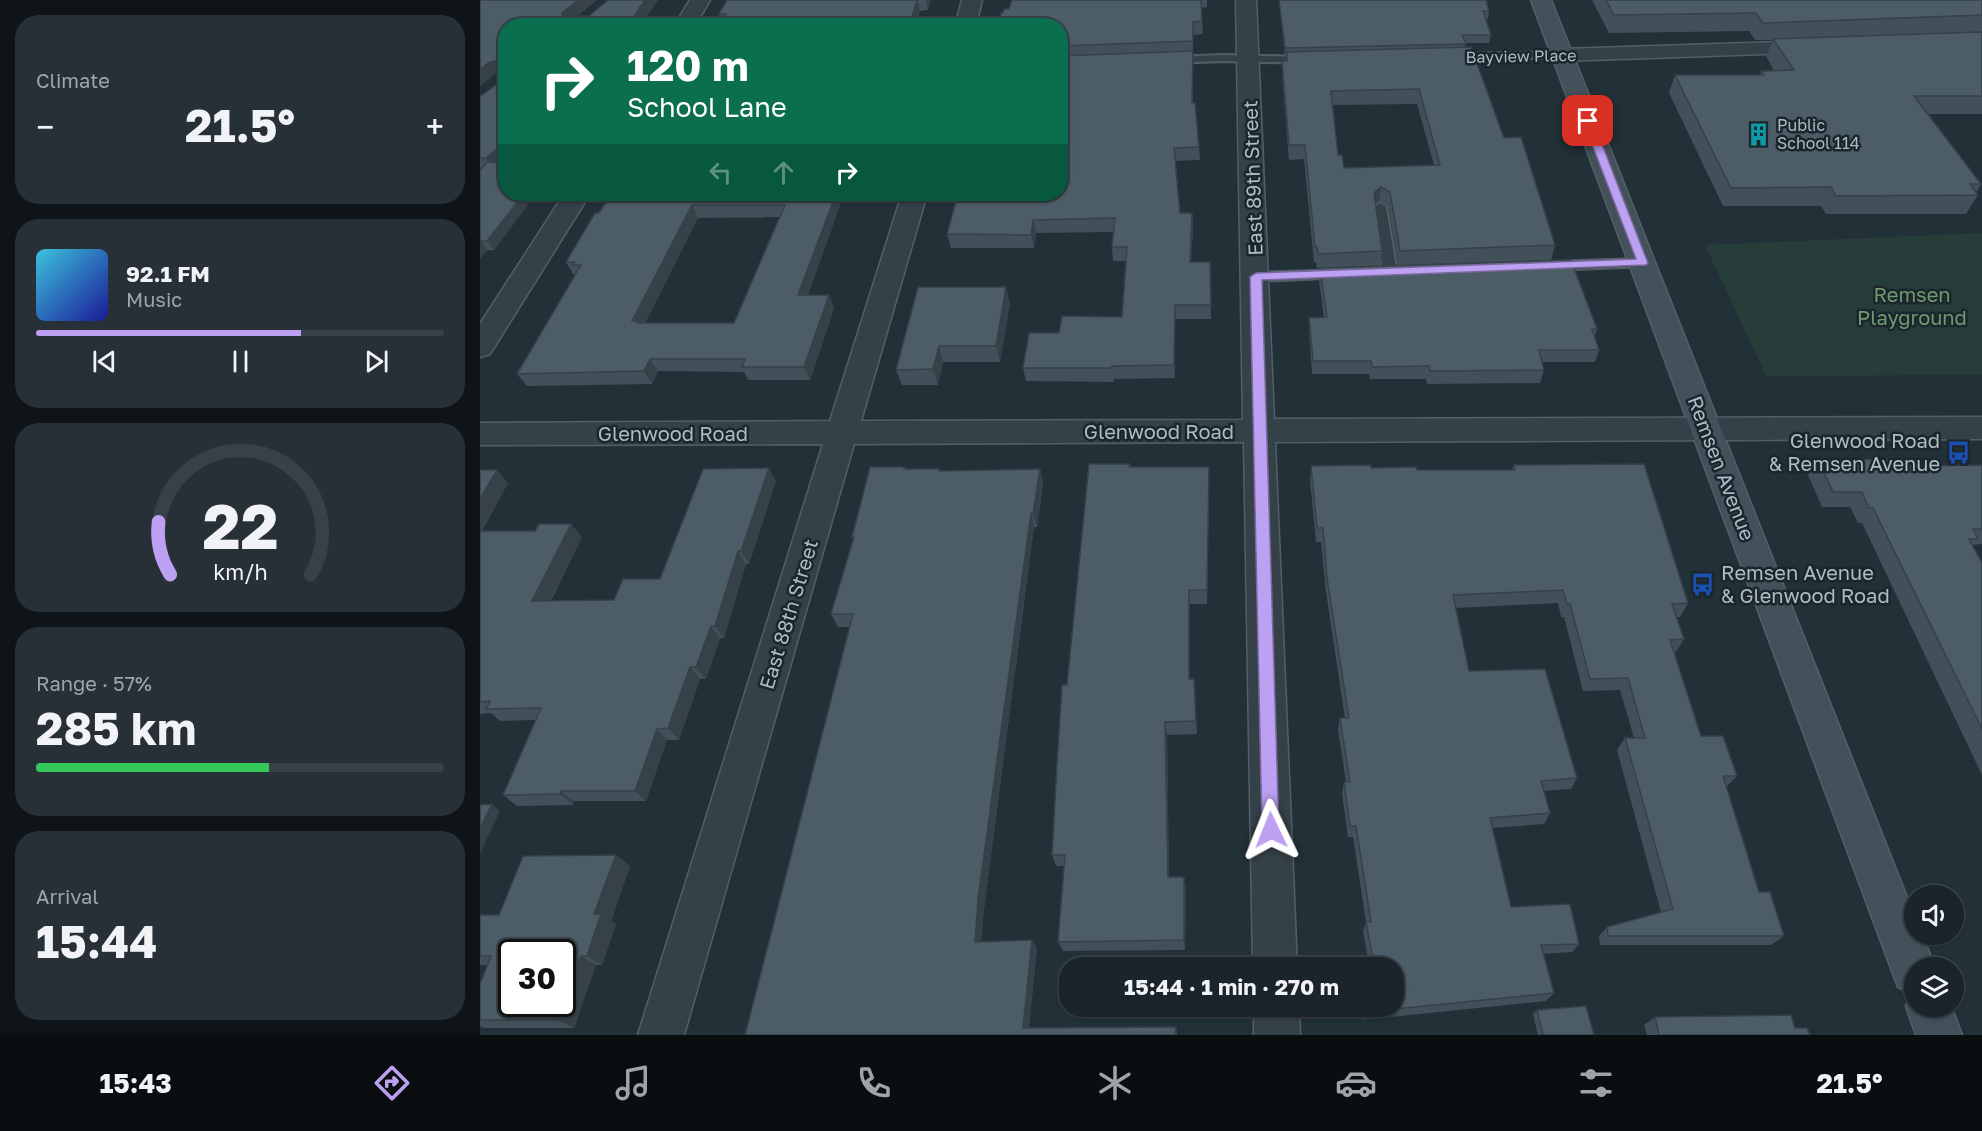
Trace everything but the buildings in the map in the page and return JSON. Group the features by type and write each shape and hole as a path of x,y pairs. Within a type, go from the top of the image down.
{"main road":[{"name":"Remsen Avenue","path":"1541,0 1909,957"},
{"path":"1932,1017 1939,1035"}],"street":[{"path":"689,18 700,0"},
{"path":"966,18 972,0"},
{"name":"East 89th Street","path":"1246,0 1275,957"},
{"name":"Bayview Place","path":"1563,55 1829,46"},
{"path":"480,347 573,201"},
{"name":"East 88th Street","path":"661,1035 912,201"},
{"name":"Glenwood Road","path":"480,434 1982,428"},
{"path":"1276,1017 1277,1035"}],"lane":[{"name":"Bayview Place","path":"1440,58 1563,55"},
{"path":"1165,60 1248,58 1273,61 1321,60"},
{"path":"1380,207 1390,273"},
{"path":"1538,267 1642,263"},
{"path":"1256,277 1355,274"}],"green space":[{"name":"Remsen Playground","path":"1982,233 1982,375 1766,376 1705,245"}],"place":[{"name":"Public School 114","path":"1759,134"},
{"name":"Glenwood Road & Remsen Avenue","path":"1958,452"},
{"name":"Remsen Avenue & Glenwood Road","path":"1703,584"}],"route":[{"path":"1271,830 1256,277 1642,263 1588,121"}]}
